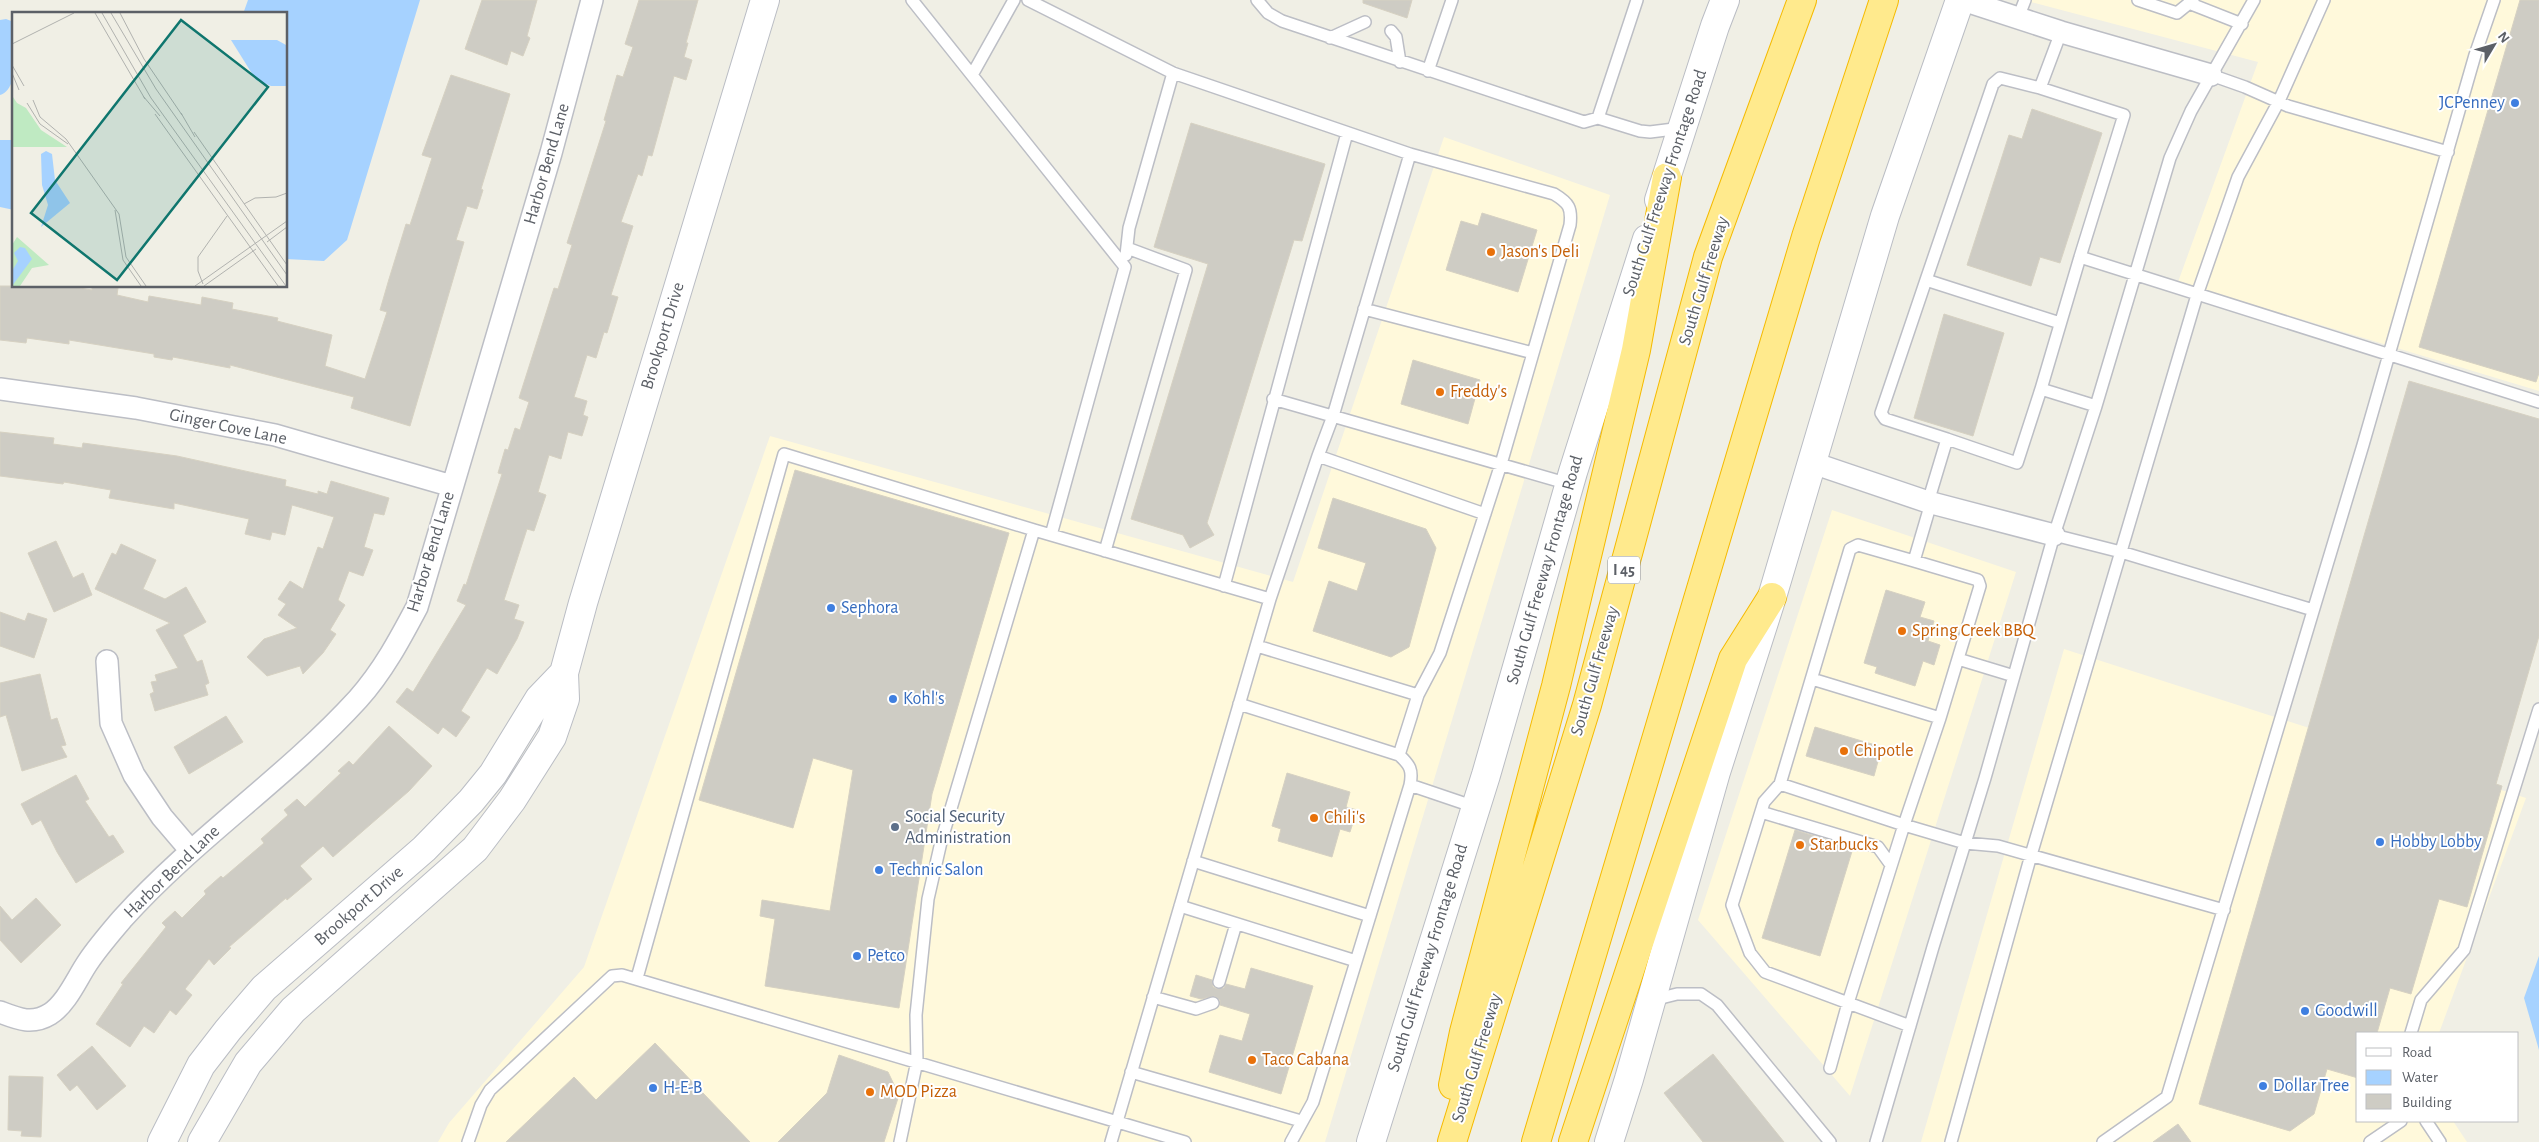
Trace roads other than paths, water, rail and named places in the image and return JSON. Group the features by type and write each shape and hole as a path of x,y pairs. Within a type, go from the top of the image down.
{"highway":[{"name":"South Gulf Freeway","path":"1452,1142 1587,705 1708,257 1802,0"},
{"path":"1536,1142 1806,237 1884,0"},
{"path":"1442,1142 1464,1032 1556,686 1636,350 1667,177"},
{"path":"1573,1142 1733,659 1772,597"}],"main road":[{"name":"Brookport Drive","path":"202,1142 248,1063 293,1010 475,849 512,800 552,738 565,699 564,674 586,594 765,0"},
{"name":"South Gulf Freeway Frontage Road","path":"1371,1142 1475,808 1569,484 1682,128 1725,0"},
{"path":"1609,1142 1716,772 1772,597 1810,462 1885,216 1961,0"},
{"name":"Brookport Drive","path":"162,1142 201,1065 264,988 424,848 471,801 493,774 539,699 564,674"}],"street":[{"name":"Harbor Bend Lane","path":"0,1012 24,1022 50,1014 62,1001 89,960 123,918 191,852 310,745 358,698 392,654 417,607 551,152 592,0"},
{"path":"1961,0 2022,9 2061,32 2211,75"},
{"name":"Ginger Cove Lane","path":"0,390 136,408 275,435 452,486"},
{"path":"1810,462 1929,502 2054,535"},
{"path":"108,661 111,723 134,776 162,817 191,852"}],"lane":[{"path":"912,0 1125,267"},
{"path":"972,75 1014,0"},
{"path":"1028,0 1173,73 1410,154 1554,194 1566,201 1572,210 1570,224 1501,464 1440,654 1418,695 1399,755"},
{"path":"1257,0 1268,13 1282,21 1428,72 1584,122 1598,118 1640,131 1650,132 1682,128"},
{"path":"1428,72 1452,0"},
{"path":"1598,118 1637,0"},
{"path":"2138,0 2177,14 2192,2 2242,24"},
{"path":"1876,1142 2054,535 2096,406 2170,158 2190,111 2242,24 2254,0"},
{"path":"1951,1142 2031,855 2197,295 2238,177 2278,101 2324,0"},
{"path":"2103,1142 2167,1097 2314,610 2389,354 2416,254 2494,0"},
{"path":"1330,38 1366,22"},
{"path":"1390,31 1396,37 1400,62"},
{"path":"2040,88 2061,32"},
{"path":"1051,535 1125,267 1129,228 1173,73"},
{"path":"2211,75 2278,101 2448,152"},
{"path":"2000,78 2040,88 2124,115 2080,257 2017,463 1885,419 1881,413 1993,84 2000,78"},
{"path":"1224,586 1273,399 1347,133"},
{"path":"1111,1142 1270,599 1332,416 1410,154"},
{"path":"1105,551 1186,270 1127,248"},
{"path":"2080,257 2135,276 2539,402"},
{"path":"1926,280 2060,323"},
{"path":"1364,309 1533,353"},
{"path":"2040,389 2096,406"},
{"path":"1273,399 1569,484"},
{"path":"1914,561 1947,439"},
{"path":"637,978 784,454 1270,599"},
{"path":"1318,456 1485,514"},
{"path":"900,1142 917,1061 916,1015 930,888 944,833 1034,530"},
{"path":"2054,535 2121,552 2314,610"},
{"path":"1830,1068 1848,1002 1940,718 1980,586 1978,580 1858,545 1850,549 1780,784 1764,802 1732,905 1750,953 1765,972 1848,1002 1910,1026"},
{"path":"1257,646 1418,695"},
{"path":"1958,659 2014,676"},
{"path":"1812,678 1940,718"},
{"path":"1240,704 1399,755 1409,764 1412,772 1410,785 1313,1102 1291,1142"},
{"path":"2410,1032 2421,1000 2464,950 2539,709"},
{"path":"1780,784 1965,843 1998,846 2224,910"},
{"path":"1410,785 1475,808"},
{"path":"1761,812 1878,847 1891,865"},
{"path":"1193,861 1370,916"},
{"path":"1180,906 1356,961"},
{"path":"1219,982 1236,924"},
{"path":"468,1142 481,1105 490,1090 612,976 622,975 1185,1142"},
{"path":"1651,1000 1677,994 1701,994 1718,1005 1830,1142"},
{"path":"1153,997 1196,1008 1213,1003"},
{"path":"1131,1072 1301,1121"},
{"path":"2370,1142 2400,1122"},
{"path":"2427,1122 2440,1142"}],"water":[{"path":"248,0 420,0 347,240 324,261 288,259 288,12 244,12"},
{"path":"6,19 12,21 12,81 7,91 0,95 0,20"},
{"path":"0,140 12,140 12,210 0,207"},
{"path":"2539,956 2539,1050 2524,998"}],"place":[{"name":"JCPenney","path":"2515,103"},
{"name":"Jason's Deli","path":"1491,252"},
{"name":"Freddy's","path":"1440,392"},
{"name":"Sephora","path":"831,608"},
{"name":"Spring Creek BBQ","path":"1902,631"},
{"name":"Kohl's","path":"893,699"},
{"name":"Chipotle","path":"1844,751"},
{"name":"Chili's","path":"1314,818"},
{"name":"Social Security Administration","path":"895,827"},
{"name":"Hobby Lobby","path":"2380,842"},
{"name":"Starbucks","path":"1800,845"},
{"name":"Technic Salon","path":"879,870"},
{"name":"Petco","path":"857,956"},
{"name":"Goodwill","path":"2305,1011"},
{"name":"Taco Cabana","path":"1252,1060"},
{"name":"Dollar Tree","path":"2263,1086"},
{"name":"H-E-B","path":"653,1088"},
{"name":"MOD Pizza","path":"870,1092"}]}
